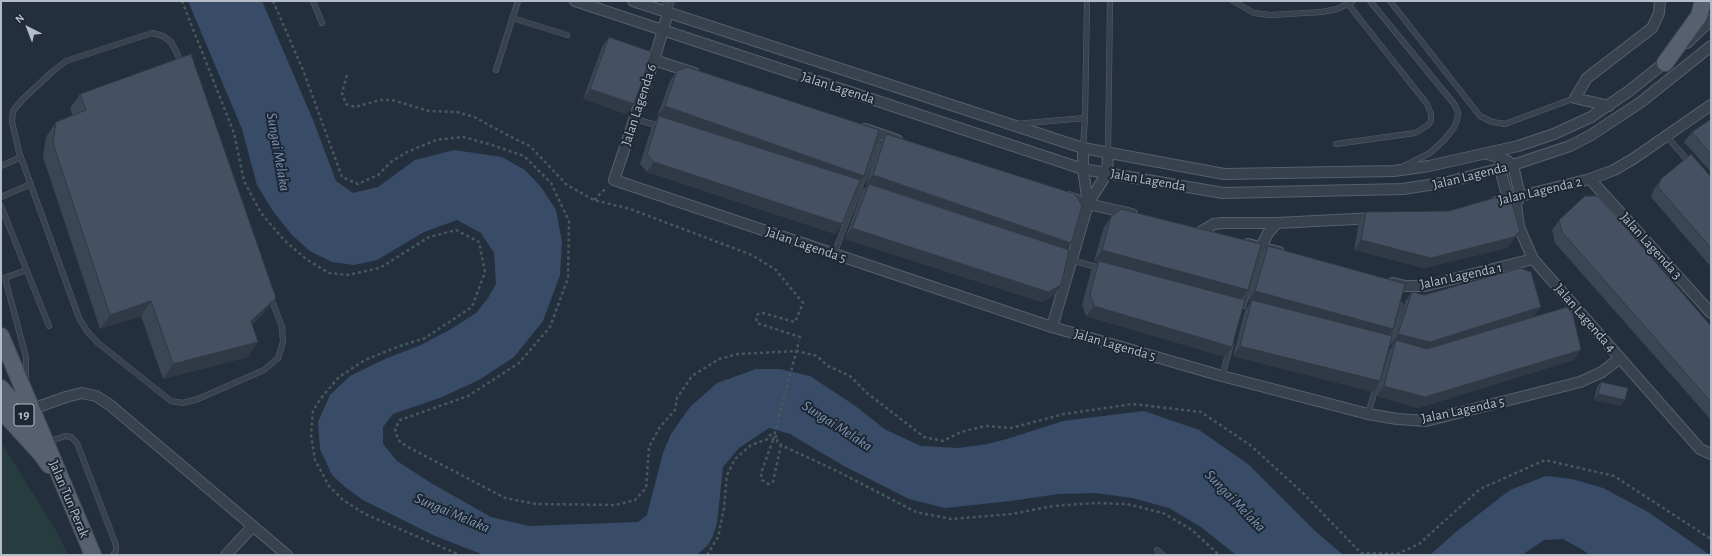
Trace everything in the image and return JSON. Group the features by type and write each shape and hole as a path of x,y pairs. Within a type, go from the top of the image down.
{"main road":[{"path":"1665,62 1699,16 1703,1"},
{"name":"Jalan Tun Perak","path":"1,336 93,555"},
{"name":"Jalan Tun Perak","path":"1,388 46,443"},
{"path":"1,410 41,454 66,490"}],"street":[{"name":"Jalan Lagenda","path":"575,1 1083,169 1223,193 1403,189 1448,182 1570,146 1591,135 1641,102 1711,46"},
{"name":"Jalan Lagenda","path":"633,1 1083,148 1108,154 1224,174 1394,171 1429,166 1488,154 1518,146 1561,131 1609,106 1665,62 1711,20"},
{"path":"1609,106 1575,98 1587,78 1652,28 1659,14 1660,1"},
{"name":"Jalan Lagenda 6","path":"614,180 635,119 668,13"},
{"path":"654,60 707,77"},
{"name":"Jalan Lagenda 2","path":"1486,204 1515,200 1590,179 1614,170 1667,137 1711,105"},
{"path":"857,127 909,144"},
{"path":"1488,154 1506,164 1518,146"},
{"path":"1083,148 1083,169 1088,204"},
{"path":"1052,327 1068,259 1088,204 1107,173 1108,154"},
{"name":"Jalan Lagenda 4","path":"1506,164 1515,200 1519,227 1533,259 1573,310 1620,358 1700,449 1711,454"},
{"name":"Jalan Lagenda 3","path":"1590,179 1711,313"},
{"name":"Jalan Lagenda 5","path":"614,180 1052,327 1222,376 1368,414 1397,419 1426,421 1580,382 1602,372 1620,358"},
{"path":"1058,194 1088,204 1141,217"},
{"path":"1216,235 1198,230 1218,224 1381,218"},
{"path":"1261,247 1268,233 1277,223"},
{"path":"1239,241 1290,255"},
{"name":"Jalan Lagenda 1","path":"1384,280 1404,290 1533,259"},
{"path":"32,409 66,397 82,394 96,396 110,405 288,555"},
{"path":"226,555 253,526"}],"lane":[{"path":"314,1 322,23"},
{"path":"496,70 518,1"},
{"path":"665,1 668,13"},
{"path":"668,13 672,1"},
{"path":"1083,148 1086,118 1087,1"},
{"path":"1108,154 1110,1"},
{"path":"1233,1 1254,13 1270,15 1322,12 1353,1"},
{"path":"1370,1 1455,105 1458,113 1458,121 1453,129 1435,149 1394,171"},
{"path":"1390,1 1480,116 1492,122 1505,124 1575,98"},
{"path":"1336,144 1415,133 1428,125 1431,121 1431,114 1427,104 1348,4"},
{"path":"512,18 567,35"},
{"path":"152,33 163,36 171,42 177,53 282,328 283,342 278,358 264,370 198,399 183,403 171,401 98,343 87,331 79,318 21,157 12,122 13,111 36,86 66,61 152,33"},
{"path":"1007,124 1086,118"},
{"path":"635,119 665,128"},
{"path":"834,254 880,134"},
{"path":"1667,137 1696,169"},
{"path":"1,166 21,157"},
{"path":"1,197 31,184"},
{"path":"844,184 874,194"},
{"path":"1,206 49,326"},
{"path":"1240,315 1261,247"},
{"path":"1068,259 1109,270"},
{"path":"25,392 27,371 26,357 3,278 27,270"},
{"path":"1388,345 1401,301"},
{"path":"1235,305 1250,309"},
{"path":"1222,376 1233,338"},
{"path":"1381,343 1395,347"},
{"path":"1368,414 1379,376"},
{"path":"46,443 65,436 72,438 77,443 116,545 116,551 113,555"},
{"path":"1157,550 1163,555"}],"path":[{"path":"182,1 234,133 244,181 261,213 284,240 306,259 329,273 347,275 380,268 429,237 456,230 479,242 485,272 472,307 425,338 365,360 339,377 321,398 313,411 311,435 316,460 329,486 343,500 365,514 460,555"},
{"path":"272,1 303,70 342,177 358,184 378,175 391,162 407,152 436,140 463,137 524,156 551,183 569,221 568,278 550,327 519,363 468,396 400,420 396,429 398,440 408,447 505,498 536,504 616,505 635,500 646,488 649,447 660,427 675,410 677,398 692,376 719,359 738,354 797,351 817,356 828,366 850,376 867,393 924,437 943,441 961,432 985,426 1011,428 1064,414 1133,404 1200,412 1250,445 1303,493 1361,553 1397,554 1419,544 1480,489 1545,460 1614,476 1711,539"},
{"path":"347,75 342,93 346,104 355,107 380,100 392,100 429,111 457,112 474,117 530,146 567,185 594,200 630,210 721,243 752,255 776,270 803,303 795,322 763,313 758,314 756,318 757,323 800,337 773,440 762,473 762,480 768,484 773,482 781,445"},
{"path":"594,200 614,180"},
{"path":"707,555 718,537 724,508 727,475 735,459 751,445 768,439 770,435 778,437 777,442 781,445 837,471 916,512 951,519 1012,514 1053,506 1095,503 1126,504 1163,513 1192,530 1219,555"}],"green space":[{"path":"1,442 57,532 68,555 1,555"}],"water":[{"name":"Sungai Melaka","path":"188,1 262,1 313,120 336,181 353,193 378,187 415,160 454,150 502,157 525,170 541,187 556,210 562,242 560,275 543,321 514,357 479,380 442,397 393,414 383,427 383,444 397,461 431,483 491,517 529,526 638,522 647,515 663,453 671,434 690,407 717,383 756,369 780,369 810,376 854,405 886,430 921,446 959,448 987,444 1063,421 1144,411 1199,430 1248,464 1313,529 1343,555 1236,555 1201,527 1169,508 1132,498 1096,493 1058,494 945,508 909,499 844,466 790,434 769,428 739,448 723,467 717,523 713,536 707,546 697,555 484,555 435,536 363,500 332,475 320,449 318,422 330,395 350,376 385,359 421,345 451,329 476,313 488,298 496,284 494,253 481,233 457,220 424,232 377,260 354,265 332,262 310,251 292,235 273,211 257,185 242,129"},
{"path":"1546,476 1572,479 1603,488 1648,512 1710,555 1589,555 1563,539 1544,540 1522,555 1430,555 1457,531 1510,490"}],"building":[{"path":"609,37 652,52 634,104 590,89"},
{"path":"191,54 276,298 251,321 258,342 173,364 151,301 110,315 53,143 56,122 86,110 80,94"},
{"path":"687,67 879,130 864,176 665,106 677,71"},
{"path":"659,116 860,180 842,224 654,162 647,154"},
{"path":"1711,119 1711,154 1692,132"},
{"path":"886,134 1075,194 1082,206 1071,243 873,175"},
{"path":"1691,154 1711,177 1711,248 1658,187 1661,179"},
{"path":"869,184 1069,250 1061,285 1048,292 852,228"},
{"path":"1501,196 1511,200 1520,231 1514,237 1431,258 1361,240 1366,212 1449,211"},
{"path":"1585,196 1598,196 1711,326 1711,402 1562,232 1559,220"},
{"path":"1121,209 1261,244 1248,290 1102,250 1111,217"},
{"path":"1268,246 1405,284 1393,329 1255,291"},
{"path":"1099,261 1245,300 1232,347 1094,306 1090,294"},
{"path":"1520,268 1531,272 1541,307 1430,342 1398,334 1412,292 1424,295"},
{"path":"1252,300 1392,336 1380,381 1240,346"},
{"path":"1567,307 1573,315 1581,350 1425,397 1384,386 1396,340 1427,349"},
{"path":"1601,382 1628,388 1625,400 1598,394"}]}
